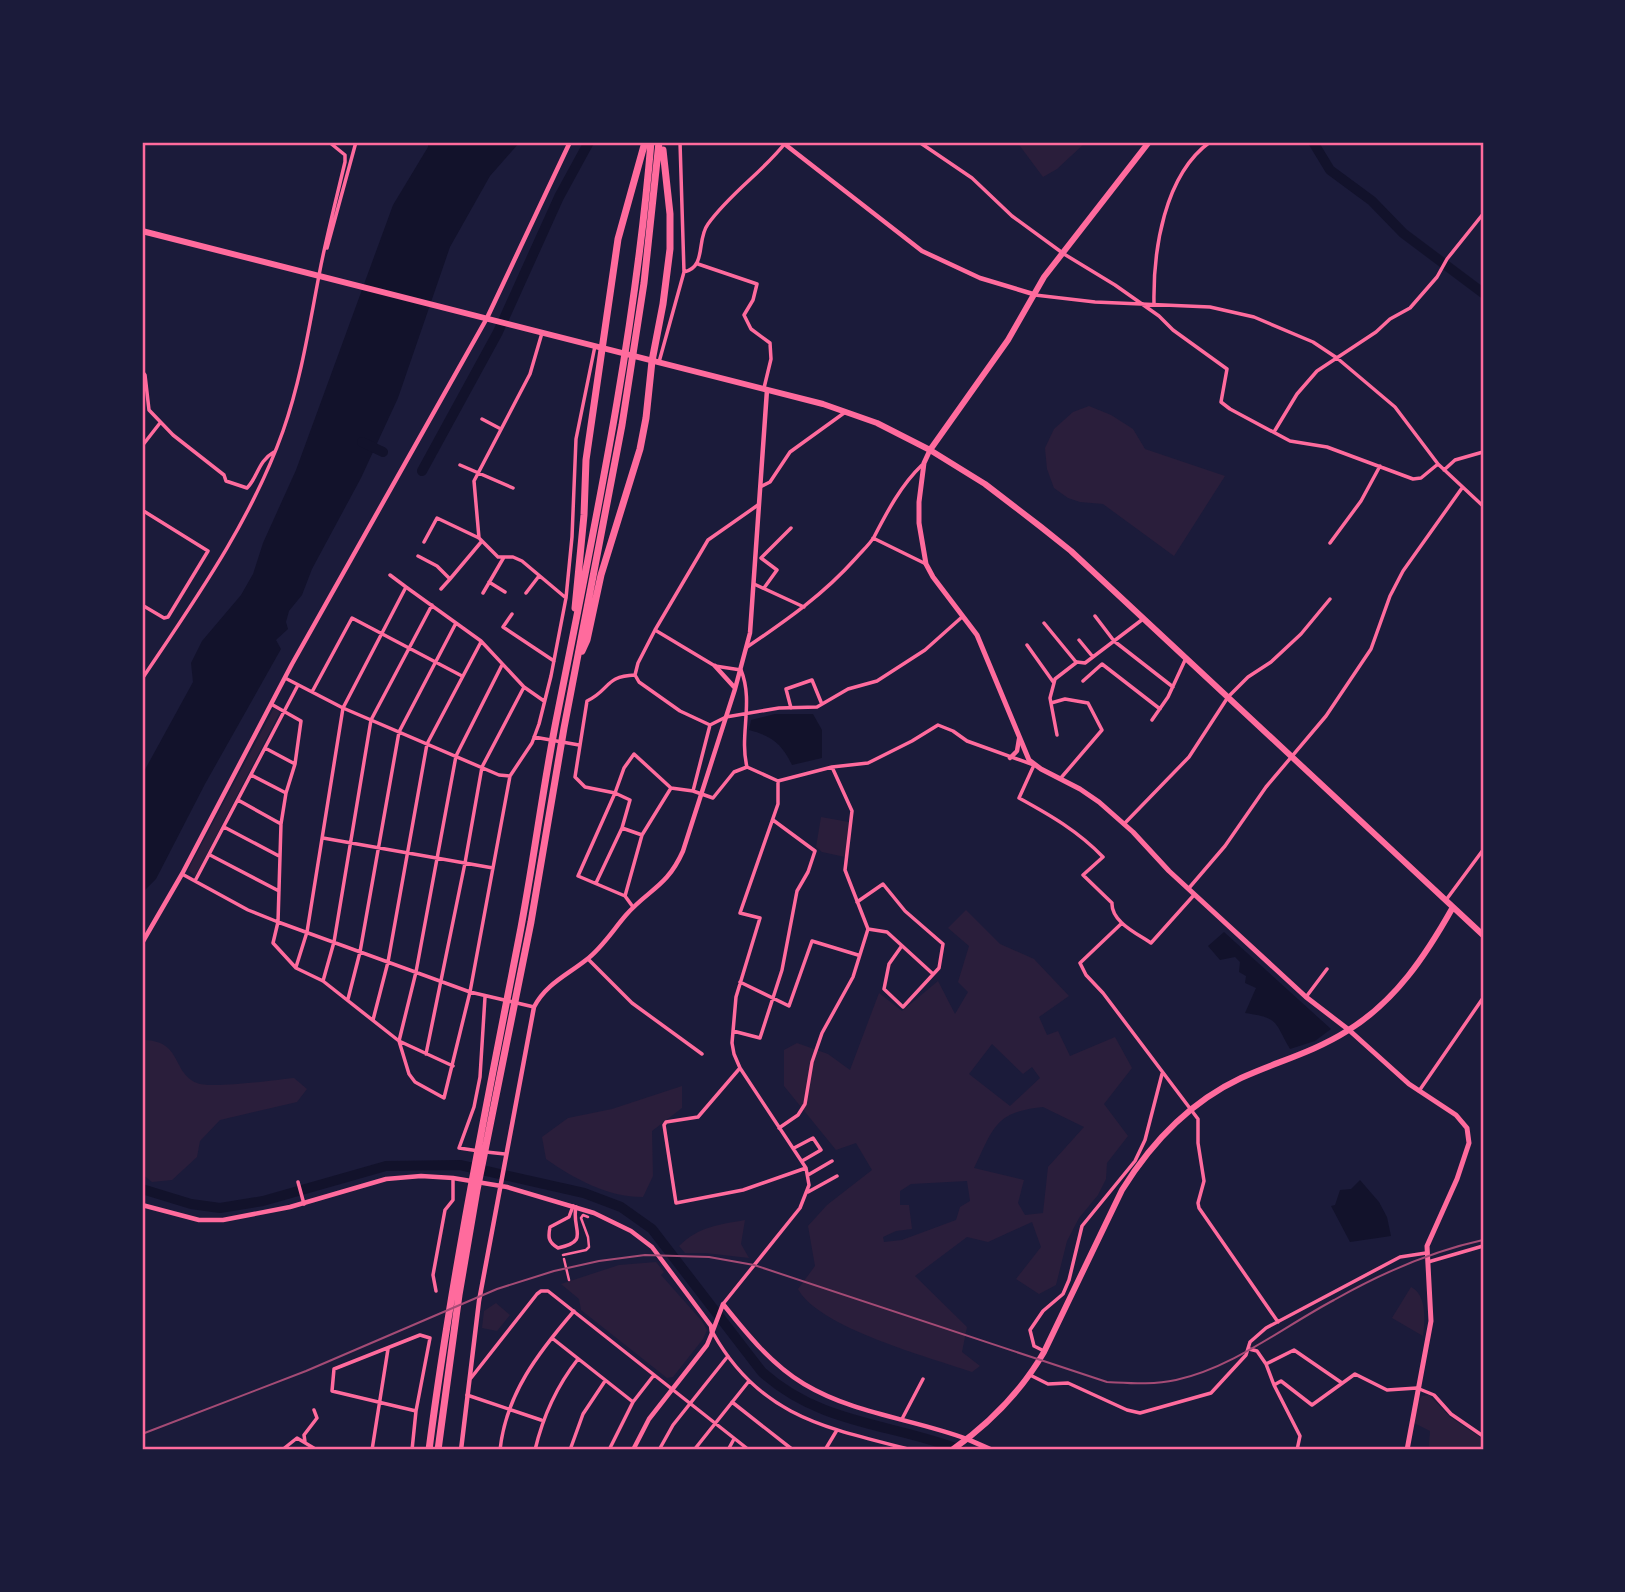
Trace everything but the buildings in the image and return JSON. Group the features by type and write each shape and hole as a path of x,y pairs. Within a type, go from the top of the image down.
{"highway":[{"path":"573,661 586,460 600,347 618,239 645,142"},
{"path":"438,1450 453,1313 451,1298 523,920 555,726 573,661 627,369 651,142"},
{"path":"573,661 587,640 604,565 640,449 670,248 670,214 662,142"},
{"path":"631,340 651,228 662,142"},
{"path":"429,1450 453,1313 459,1295 473,1189"}],"main road":[{"path":"1145,143 1033,294 1008,340 930,450 924,464 918,514 926,564 982,644 1026,756 1034,765 1090,795 1306,997 1349,1030 1419,1092 1461,1119 1467,1128 1470,1137 1452,1191 1429,1240 1426,1253 1431,1321 1407,1450"},
{"path":"142,231 765,389 846,412 889,428 985,484 1041,527 1483,935"},
{"path":"952,1450 996,1415 1030,1376 1122,1190 1133,1171 1164,1134 1189,1111 1226,1086 1349,1030 1377,1009 1405,981 1431,946 1453,907"},
{"path":"965,1441 992,1450"}],"street":[{"path":"142,679 227,550 257,493 274,452 290,406 307,342 345,162 345,155 329,142"},
{"path":"321,266 356,142"},
{"path":"142,943 182,874 285,678 487,318 570,142"},
{"path":"655,361 684,272 680,142"},
{"path":"920,142 972,178 1012,216 1062,253 1142,304 1227,369 1221,402 1230,409 1290,441 1327,447 1413,479 1421,478 1438,464"},
{"path":"1154,304 1153,273 1159,237 1174,189 1192,156 1210,142"},
{"path":"684,272 692,270 698,264 706,226 752,175 765,167 784,143 922,251 980,278 1060,300 1210,307 1254,317 1313,342 1337,358 1395,407 1438,464 1483,506"},
{"path":"1273,432 1286,410 1317,371 1376,332 1390,319 1410,308 1483,214"},
{"path":"461,1450 479,1301 531,1006 554,982 588,959 633,907 660,886 678,863 747,647 754,584 770,343 751,329 744,316 753,300 757,284 698,264"},
{"path":"441,589 480,540 474,481 530,374 542,331"},
{"path":"503,665 456,756 416,972 399,1041 409,1073 415,1082 441,1098 444,1098 453,1066 470,992 510,776 534,737 554,661 566,597 574,514 576,439 600,347"},
{"path":"142,371 145,375 147,406 160,423 224,475 226,481 247,488 262,461 274,452"},
{"path":"760,487 770,482 780,464 803,440 846,412"},
{"path":"482,419 500,428"},
{"path":"142,446 160,423"},
{"path":"1444,470 1455,460 1483,452"},
{"path":"747,647 833,583 873,538 901,490 924,464"},
{"path":"460,465 513,488"},
{"path":"1330,543 1361,501 1380,466"},
{"path":"1189,888 1225,846 1261,793 1326,716 1371,649 1390,596 1403,571 1463,487"},
{"path":"710,725 680,711 639,682 635,675 638,663 655,630 708,540 758,505"},
{"path":"142,510 208,551 168,617 164,618 142,605"},
{"path":"424,542 437,518 480,540 493,554 522,561 566,597"},
{"path":"764,588 778,570 761,558 791,528"},
{"path":"873,538 926,564"},
{"path":"418,556 437,566 450,579"},
{"path":"483,593 504,557"},
{"path":"390,575 481,641 524,687 544,701"},
{"path":"526,593 540,576"},
{"path":"489,582 505,592"},
{"path":"754,584 804,607"},
{"path":"296,968 307,932 343,708 406,587"},
{"path":"1124,824 1189,757 1228,697 1301,634 1330,599"},
{"path":"323,981 334,942 371,720 432,605"},
{"path":"512,614 503,627 554,661"},
{"path":"693,791 710,725 726,717 817,707 848,689 877,681 925,650 964,616"},
{"path":"1095,616 1114,641 1173,687"},
{"path":"312,692 352,618 462,676"},
{"path":"1057,735 1050,698 1055,679 1076,663 1085,663 1143,619"},
{"path":"348,999 360,952 399,732 456,623"},
{"path":"1044,623 1076,663"},
{"path":"655,630 715,666 735,689"},
{"path":"1079,640 1093,657"},
{"path":"373,1020 388,962 427,744 481,641"},
{"path":"1027,645 1054,683"},
{"path":"1152,720 1173,687 1186,658"},
{"path":"1083,681 1102,664 1160,709"},
{"path":"715,666 741,670"},
{"path":"741,670 745,680 748,715 744,757 747,767"},
{"path":"596,883 622,828 630,800 615,793 585,787 575,777 576,745 586,701 600,695 610,680 635,675"},
{"path":"285,678 343,708 499,775 510,776"},
{"path":"791,708 786,689 812,680 821,704"},
{"path":"195,881 298,685"},
{"path":"426,1054 482,767 524,687"},
{"path":"1051,703 1065,699 1088,703 1102,730 1060,779"},
{"path":"271,704 301,721 295,764 286,793 281,824 278,922 273,943 296,968 323,981 399,1041 453,1066"},
{"path":"633,907 625,896 578,876 624,768 635,754 671,788 693,791 713,798 734,772 747,767 778,781 832,767 867,763 938,726 953,731 967,741 1034,765 1019,798 1062,821 1103,857 1083,875 1112,903 1112,909 1122,923 1151,943 1195,894"},
{"path":"534,737 576,745"},
{"path":"1010,758 1017,751 1019,739"},
{"path":"265,748 295,764"},
{"path":"779,1128 798,1115 805,1104 812,1062 822,1033 853,977 868,929 845,870 852,811 832,767"},
{"path":"251,775 286,793"},
{"path":"633,1450 649,1419 707,1345 723,1306 800,1208 808,1192 806,1168 740,1068 734,1054 733,1031 740,982 760,918 740,913 778,804 778,781"},
{"path":"625,896 642,835 671,788"},
{"path":"238,800 281,824"},
{"path":"733,1031 760,1038 782,970 797,891 808,872 815,850 773,820"},
{"path":"224,827 279,856"},
{"path":"622,828 642,835"},
{"path":"323,838 493,868"},
{"path":"1446,900 1483,849"},
{"path":"210,855 279,891"},
{"path":"182,874 248,910 278,922 441,983 491,998 531,1006"},
{"path":"857,902 883,884 905,911 943,944 939,968 903,1007 884,989 889,964 901,947"},
{"path":"1122,923 1080,963 1086,975 1103,993 1196,1116 1204,1181 1199,1208 1278,1322"},
{"path":"868,929 887,932 933,974"},
{"path":"740,982 789,1006 812,941 858,955"},
{"path":"588,959 632,1003 702,1054"},
{"path":"1306,997 1327,969"},
{"path":"485,996 481,1077 474,1107 459,1148 505,1154"},
{"path":"1419,1092 1483,998"},
{"path":"740,1068 698,1118 666,1122 664,1125 676,1203 743,1190 806,1168"},
{"path":"1044,1352 1034,1346 1030,1330 1043,1311 1063,1294 1082,1226 1135,1161 1145,1140 1162,1074"},
{"path":"794,1148 813,1138 821,1150 802,1161"},
{"path":"808,1175 832,1161"},
{"path":"142,1205 210,1221 303,1202 386,1179 421,1177 500,1184 574,1207 616,1222 652,1247 711,1326 728,1356 749,1381 793,1413 837,1430 912,1450"},
{"path":"808,1192 837,1177"},
{"path":"436,1291 433,1275 445,1210 453,1200 453,1178"},
{"path":"298,1182 303,1202"},
{"path":"574,1207 578,1238 570,1246 558,1248 551,1244 548,1238 550,1227 569,1217 574,1207"},
{"path":"569,1280 564,1257 589,1247 589,1237 581,1218 583,1215 588,1217"},
{"path":"1426,1262 1483,1246"},
{"path":"1030,1376 1048,1384 1068,1383 1127,1410 1140,1413 1211,1393 1250,1349 1251,1342 1278,1322 1401,1256 1426,1253"},
{"path":"468,1381 538,1292 550,1292 749,1450"},
{"path":"723,1306 769,1357 803,1384 846,1404 902,1419 965,1441"},
{"path":"499,1450 509,1409 524,1375 574,1311"},
{"path":"412,1450 416,1411 430,1338 420,1335 334,1369 332,1391 416,1411"},
{"path":"552,1338 633,1402"},
{"path":"372,1450 388,1348"},
{"path":"1250,1349 1257,1351 1266,1364 1300,1436 1297,1450"},
{"path":"1266,1364 1294,1350 1342,1383"},
{"path":"659,1450 664,1438 728,1356"},
{"path":"535,1450 542,1420 559,1385 578,1359"},
{"path":"1274,1385 1281,1381 1312,1405 1355,1374 1387,1390 1418,1388 1434,1395 1451,1414 1483,1436"},
{"path":"609,1450 633,1402 654,1375"},
{"path":"902,1419 923,1379"},
{"path":"570,1450 583,1414 606,1381"},
{"path":"694,1450 749,1381"},
{"path":"467,1395 542,1420"},
{"path":"732,1402 793,1450"},
{"path":"305,1443 304,1435 317,1418 314,1410"},
{"path":"825,1450 837,1430"},
{"path":"282,1450 297,1438 317,1450"},
{"path":"728,1450 734,1439"}],"shaded area":[{"path":"428,142 520,142 490,176 450,247 398,398 361,478 312,569 302,595 289,611 286,622 288,629 276,640 281,649 205,784 156,879 142,893 142,775 193,682 191,663 202,641 241,595 253,574 263,543 296,470 393,205 428,147"},
{"path":"1017,142 1086,142 1057,169 1043,177"},
{"path":"1089,406 1111,415 1133,429 1145,449 1225,476 1174,556 1103,504 1080,502 1068,498 1054,488 1047,469 1045,448 1054,429 1073,412"},
{"path":"274,708 280,712 195,877 188,870"},
{"path":"775,714 813,714 822,730 822,758 792,765 775,742 749,730 751,720"},
{"path":"821,817 849,822 845,857 822,852 816,847"},
{"path":"966,910 1000,944 1034,959 1069,996 1039,1017 1047,1035 1058,1031 1070,1056 1115,1037 1132,1068 1104,1104 1128,1136 1107,1163 1106,1179 1098,1195 1079,1218 1067,1241 1056,1285 1039,1294 1016,1279 1041,1247 1032,1222 988,1242 967,1237 915,1276 967,1327 962,1352 980,1366 972,1372 877,1340 851,1328 810,1303 798,1289 815,1266 808,1226 827,1205 872,1170 856,1143 836,1150 784,1086 784,1050 797,1043 828,1054 850,1070 879,993 902,1011 938,981 955,1014 968,992 958,982 969,946 948,928","holes":["992,1044 1023,1074 1032,1067 1040,1078 1010,1106 969,1074","1043,1107 1084,1127 1048,1167 1043,1213 1025,1215 1018,1203 1024,1180 974,1168 998,1124 1005,1118 1027,1109","967,1181 970,1201 960,1207 956,1220 902,1240 884,1242 883,1237 896,1231 912,1229 909,1205 900,1205 900,1191 911,1184"]},
{"path":"1224,932 1331,1029 1315,1041 1290,1049 1274,1022 1245,1013 1256,988 1245,983 1246,976 1239,972 1240,962 1235,957 1220,960 1208,946"},
{"path":"142,1040 164,1045 171,1051 183,1072 197,1083 229,1085 294,1078 307,1089 297,1102 220,1120 200,1141 197,1157 172,1180 152,1182 142,1174"},
{"path":"682,1086 682,1108 652,1131 653,1176 643,1197 617,1194 592,1186 546,1159 542,1137 568,1118 612,1109"},
{"path":"1360,1180 1379,1202 1387,1217 1391,1236 1350,1242 1331,1206 1335,1205 1340,1190 1351,1189"},
{"path":"745,1220 741,1244 749,1258 685,1253 679,1246 702,1230"},
{"path":"656,1262 664,1272 661,1275 707,1330 673,1377 667,1378 581,1310 579,1299 561,1284 619,1265"},
{"path":"1411,1287 1422,1302 1423,1336 1392,1318"},
{"path":"496,1303 510,1315 497,1331 482,1328 484,1311"},
{"path":"1429,1395 1450,1417 1483,1439 1483,1450 1433,1450 1429,1446 1430,1431 1414,1423 1418,1401 1422,1396"}],"waterway":[{"path":"422,471 498,332 559,197 589,142"},
{"path":"1313,142 1330,170 1372,201 1403,233 1483,293"},
{"path":"362,442 383,452"},
{"path":"142,1189 191,1204 220,1208 263,1201 386,1166 460,1165 584,1193 621,1207 652,1229 762,1372 785,1389 832,1413 961,1450"}],"railway":[{"path":"142,1434 306,1371 497,1289 554,1271 599,1261 645,1255 709,1257 754,1265 1107,1382 1150,1383 1176,1380 1218,1366 1370,1281 1426,1257 1483,1240"}]}
